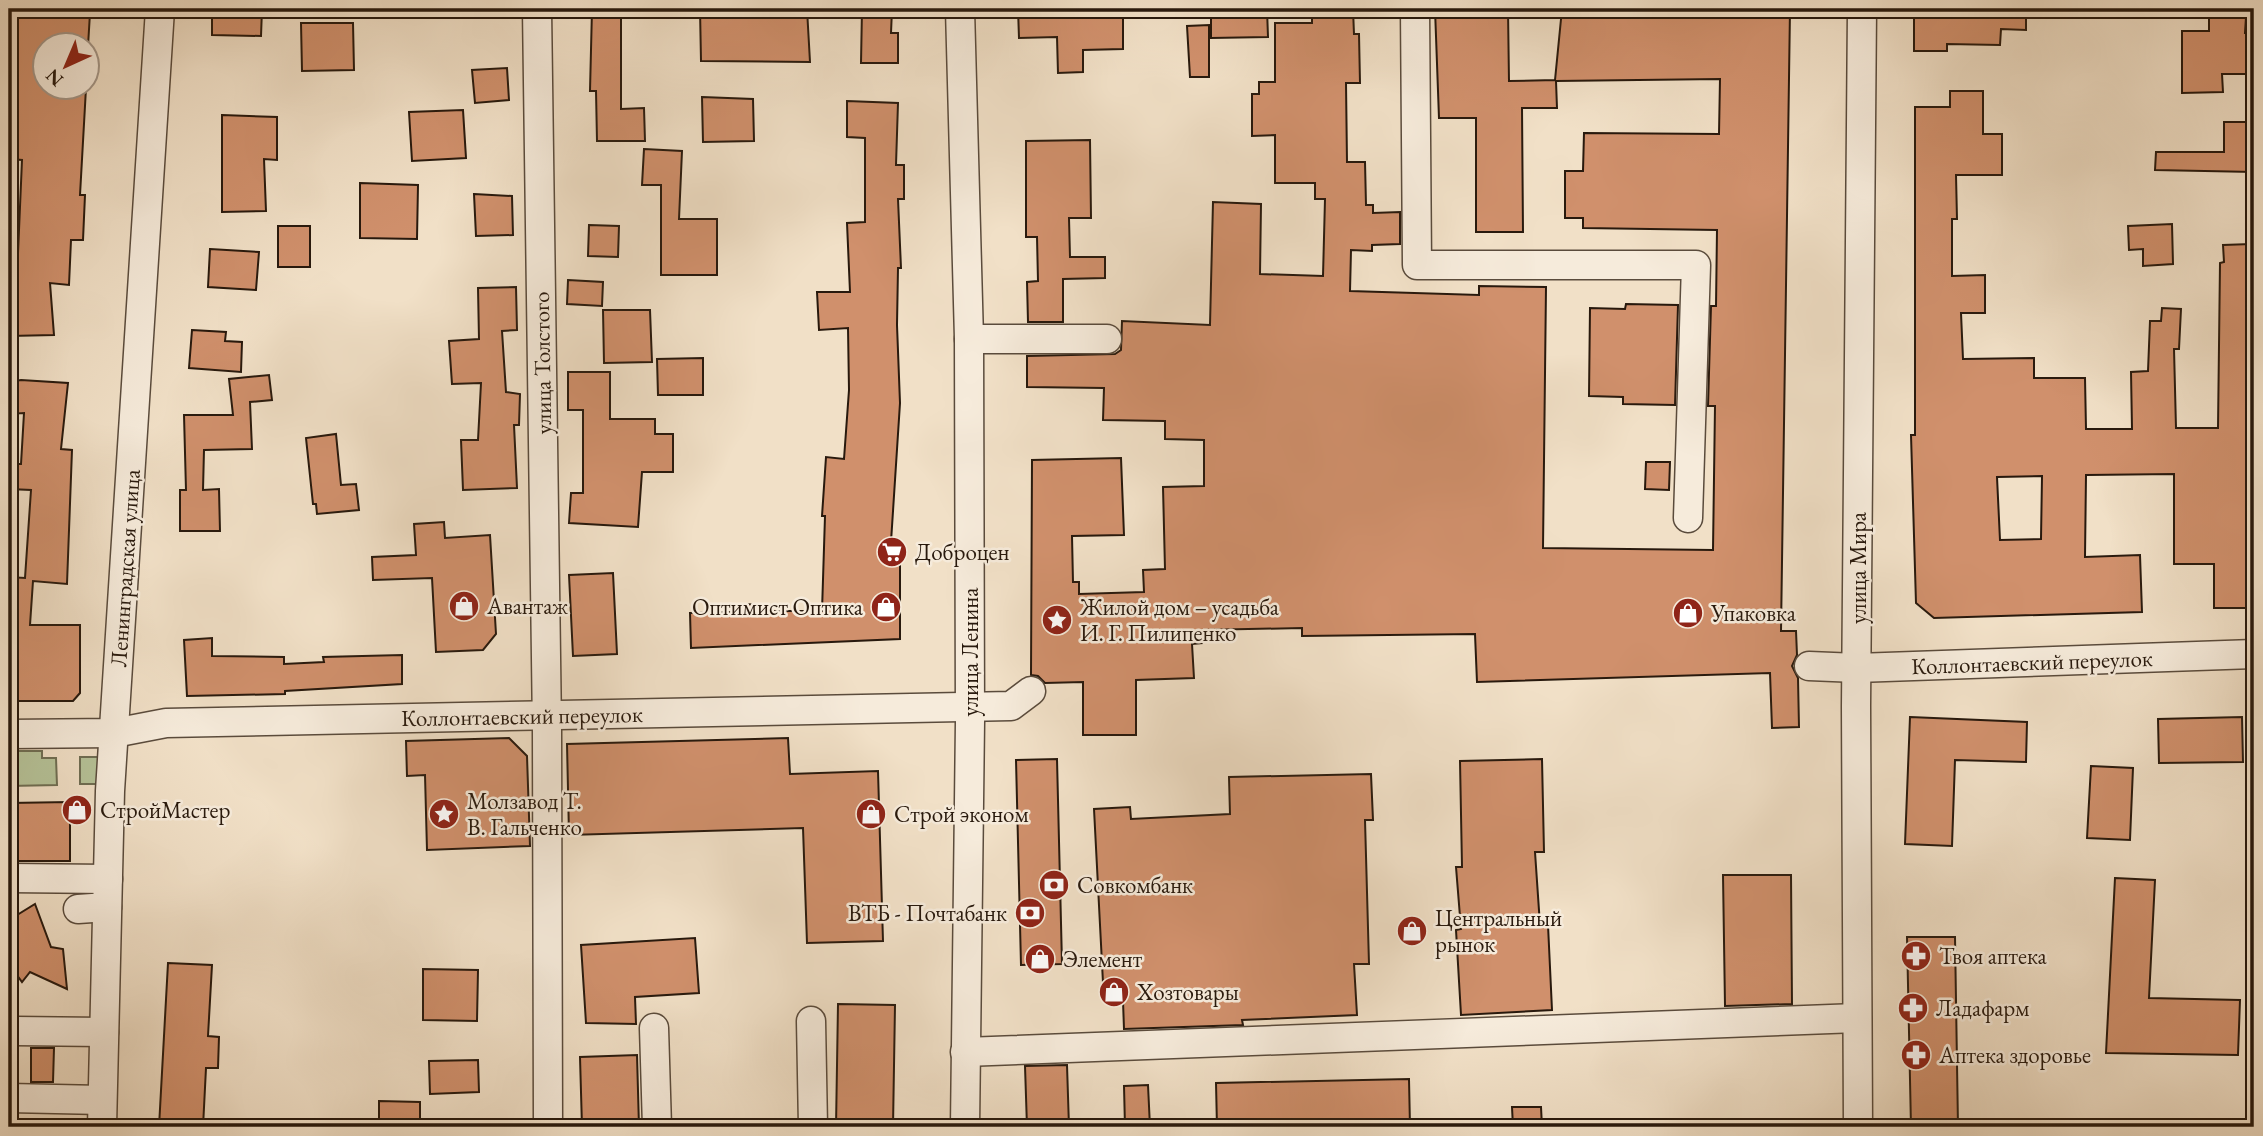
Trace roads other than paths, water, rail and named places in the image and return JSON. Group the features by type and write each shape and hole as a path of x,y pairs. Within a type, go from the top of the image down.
{"street":[{"name":"Ленинградская улица","path":"102,1114 114,733 160,9"},
{"name":"улица Толстого","path":"537,9 547,716 548,1127"},
{"name":"улица Ленина","path":"960,9 969,339 970,707 965,1127"},
{"path":"1415,9 1417,265 1696,265 1688,518"},
{"name":"улица Мира","path":"1858,1127 1857,668 1861,9"},
{"path":"969,339 1107,339"},
{"name":"Коллонтаевский переулок","path":"1809,666 1857,668 2254,654"},
{"name":"Коллонтаевский переулок","path":"9,734 114,733 166,723 1011,706 1031,691"},
{"path":"9,878 108,879"},
{"path":"78,909 107,907"},
{"path":"965,1052 1857,1018"},
{"path":"811,1021 813,1127"},
{"path":"654,1028 657,1127"},
{"path":"15,1031 104,1032"},
{"path":"9,1098 102,1114"}],"place":[{"name":"Доброцен","path":"892,552"},
{"name":"Авантаж","path":"464,606"},
{"name":"Оптимист Оптика","path":"886,607"},
{"name":"Упаковка","path":"1688,613"},
{"name":"Жилой дом – усадьба И. Г. Пилипенко","path":"1057,620"},
{"name":"СтройМастер","path":"77,810"},
{"name":"Молзавод Т. В. Гальченко","path":"444,814"},
{"name":"Строй эконом","path":"871,814"},
{"name":"Совкомбанк","path":"1054,885"},
{"name":"ВТБ - Почтабанк","path":"1030,913"},
{"name":"Центральный рынок","path":"1412,931"},
{"name":"Твоя аптека","path":"1916,956"},
{"name":"Элемент","path":"1040,959"},
{"name":"Хозтовары","path":"1114,992"},
{"name":"Ладафарм","path":"1913,1008"},
{"name":"Аптека здоровье","path":"1916,1055"}]}
